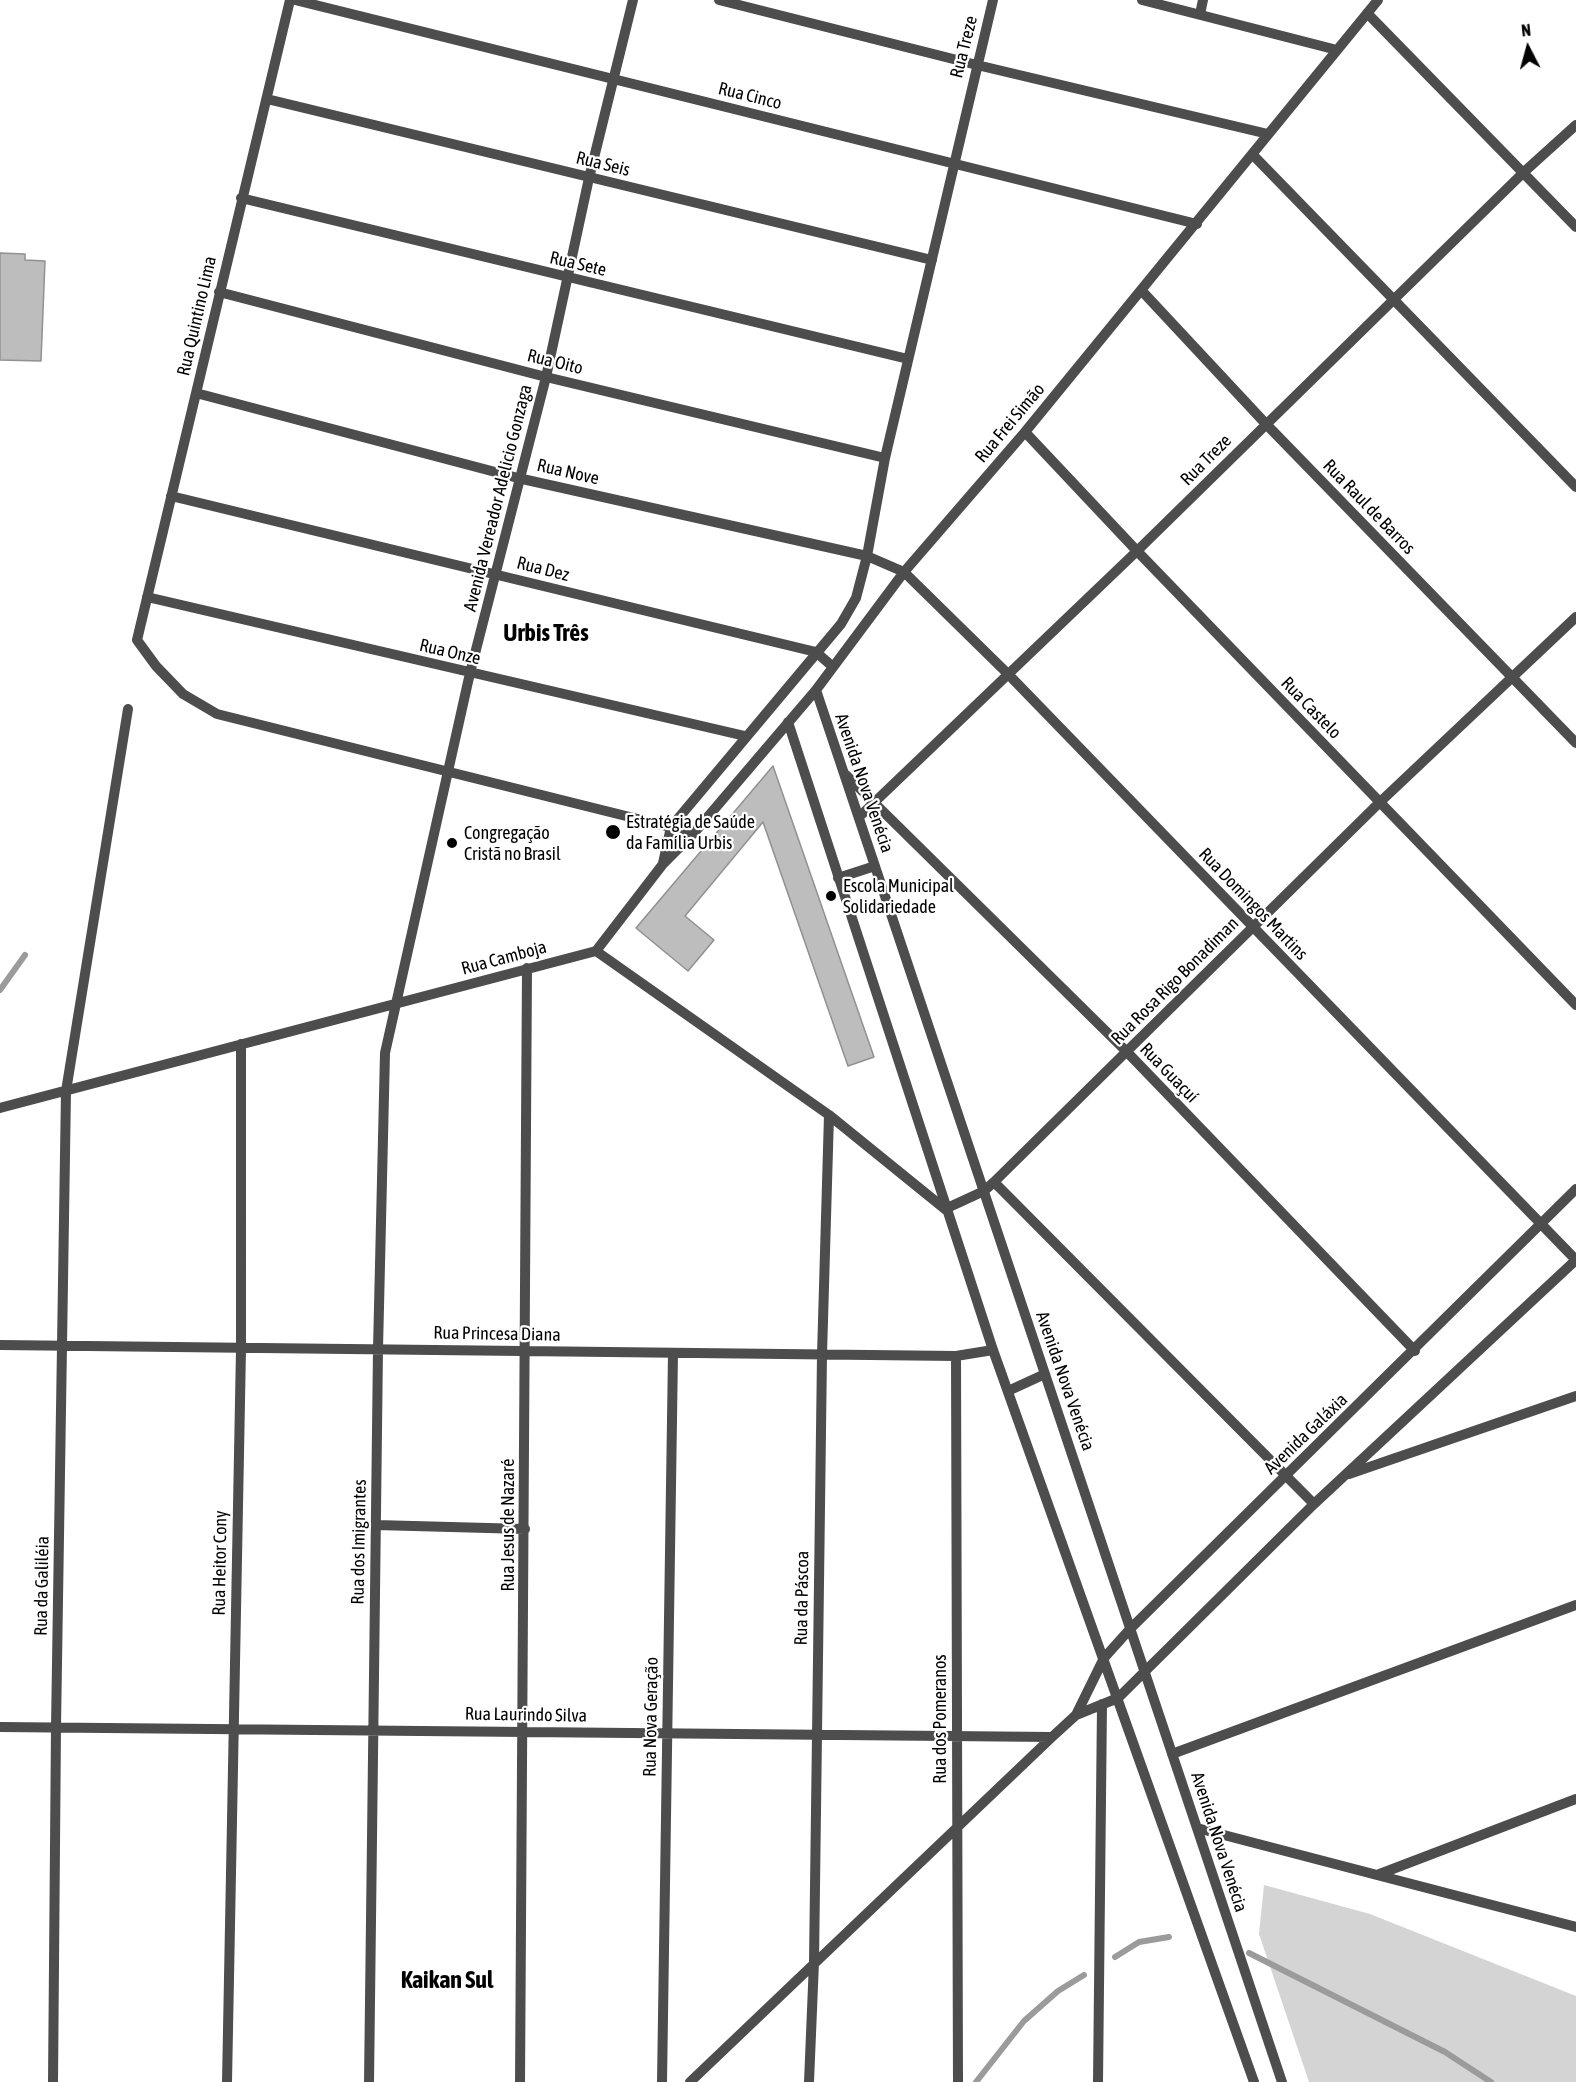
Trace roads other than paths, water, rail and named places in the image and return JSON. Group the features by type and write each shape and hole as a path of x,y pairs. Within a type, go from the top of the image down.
{"street":[{"name":"Rua Cinco","path":"292,0 1197,224"},
{"name":"Rua Quintino Lima","path":"292,0 241,198 137,640 156,666 183,694 217,714 448,772"},
{"name":"Avenida Vereador Adelicio Gonzaga","path":"398,1004 448,772 518,478 546,377 589,178 633,0"},
{"path":"719,0 977,65 1268,134"},
{"name":"Rua Treze","path":"816,652 841,624 856,598 867,556 885,458 993,0"},
{"path":"1142,0 1337,50"},
{"path":"1200,14 1203,0"},
{"name":"Rua Frei Simão","path":"596,951 663,864 694,833 816,690 904,572 1025,432 1378,0"},
{"path":"1367,13 1576,227"},
{"name":"Rua Seis","path":"267,99 932,260"},
{"name":"Rua Treze","path":"858,818 1137,551 1524,172 1576,125"},
{"path":"1253,155 1576,487"},
{"name":"Rua Sete","path":"241,198 566,279 908,359"},
{"name":"Rua Raul de Barros","path":"1141,290 1266,424 1576,743"},
{"name":"Rua Oito","path":"219,292 546,377 885,458"},
{"name":"Rua Nove","path":"195,393 518,478 867,556 904,572"},
{"name":"Rua Castelo","path":"1025,432 1379,803 1576,1005"},
{"name":"Rua Dez","path":"171,496 816,652 832,667"},
{"name":"Rua Domingos Martins","path":"904,572 1008,674 1576,1260"},
{"name":"Rua Onze","path":"147,597 746,736"},
{"name":"Rua Rosa Rigo Bonadiman","path":"945,1209 984,1191 994,1182 1379,803 1576,617"},
{"name":"Rua Frei Simão","path":"663,864 671,828 816,652"},
{"name":"Avenida Nova Venécia","path":"816,690 1282,2082"},
{"name":"Rua da Galiléia","path":"53,2082 66,1091 128,709"},
{"path":"788,722 945,1209 993,1350 1254,2082"},
{"path":"448,772 694,833"},
{"name":"Rua Guaçuí","path":"844,773 1126,1052 1415,1351"},
{"path":"838,878 875,866"},
{"path":"596,951 829,1115 945,1209"},
{"name":"Rua Camboja","path":"0,1108 596,951"},
{"name":"Rua Jesus de Nazaré","path":"520,2082 524,1732 523,1351 527,968"},
{"name":"Rua dos Imigrantes","path":"369,2082 378,1349 385,1053 390,1024 398,1004"},
{"name":"Rua Heitor Cony","path":"227,2082 241,1349 241,1044"},
{"name":"Rua da Páscoa","path":"809,2082 814,1962 822,1355 829,1115"},
{"path":"994,1182 1314,1504"},
{"name":"Avenida Galáxia","path":"1076,1715 1104,1658 1130,1629 1415,1351 1576,1189"},
{"path":"690,2082 955,1827 1076,1715 1118,1698 1343,1476 1576,1260"},
{"name":"Rua Princesa Diana","path":"0,1345 956,1356 993,1350"},
{"name":"Rua Nova Geração","path":"662,2082 673,1353"},
{"name":"Rua dos Pomeranos","path":"956,1356 958,1738 955,1827 958,2082"},
{"path":"1008,1391 1045,1374"},
{"path":"1343,1476 1576,1396"},
{"path":"376,1525 525,1530"},
{"path":"1172,1754 1576,1605"},
{"path":"1098,2082 1102,1704"},
{"name":"Rua Laurindo Silva","path":"0,1727 373,1729 958,1738 1052,1737"},
{"path":"1377,1875 1576,1799"},
{"path":"1197,1828 1576,1927"}],"waterway":[{"path":"0,990 25,955"},
{"path":"1115,1957 1139,1942 1169,1937"},
{"path":"1249,1953 1445,2052 1491,2082"},
{"path":"976,2082 1024,2021 1058,1991 1084,1975"}],"place":[{"name":"Estratégia de Saúde da Família Urbis","path":"613,832"},
{"name":"Congregação Cristã no Brasil","path":"452,843"},
{"name":"Escola Municipal Solidariedade","path":"831,896"}],"district":[{"name":"Urbis Três","path":"546,633"},
{"name":"Kaikan Sul","path":"447,1980"}]}
